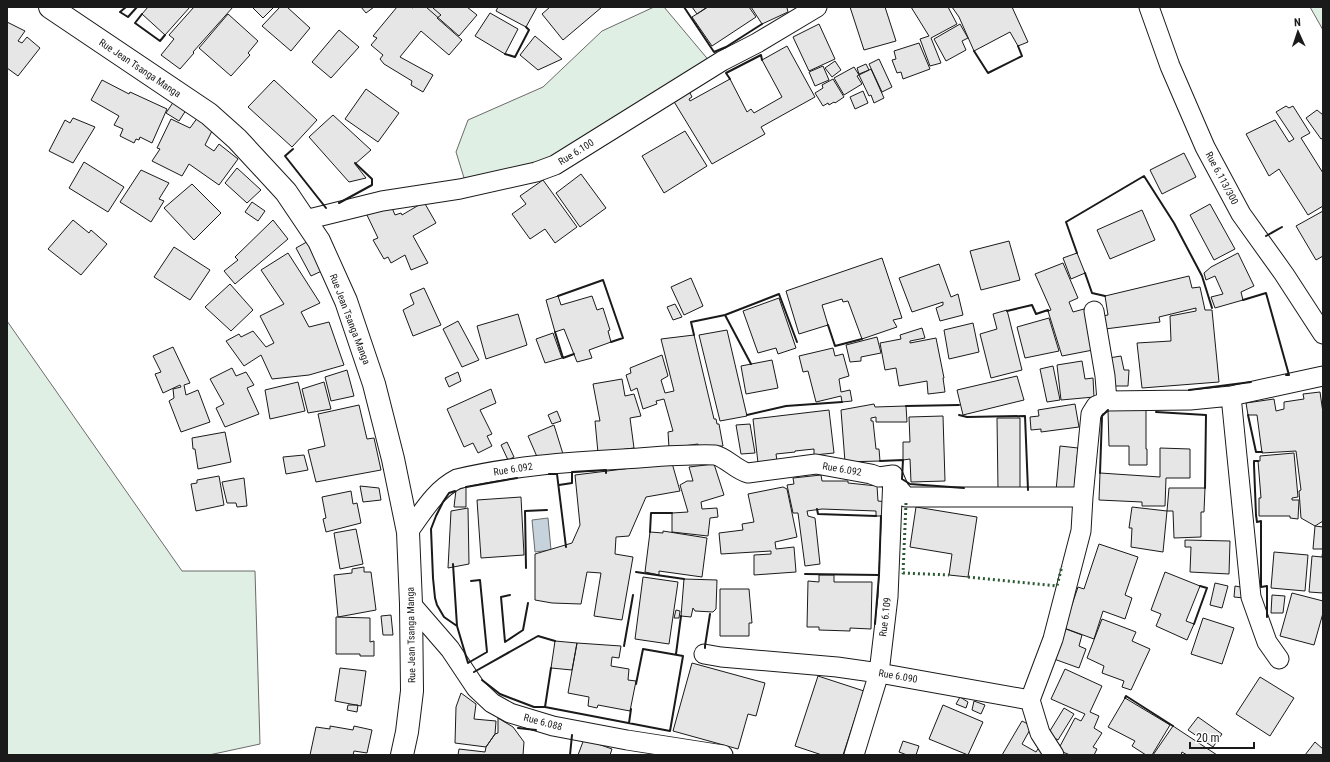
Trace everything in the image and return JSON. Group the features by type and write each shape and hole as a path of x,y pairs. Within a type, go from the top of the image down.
{"street":[{"name":"Rue Jean Tsanga Manga","path":"50,7 209,114 237,139 286,192 319,241 346,301 374,384 393,460 408,532 412,691 407,732 402,755"},
{"name":"Rue 6.100","path":"305,220 382,201 460,189 536,172 555,165 722,61 757,43 817,7"},
{"name":"Rue 6.113/300","path":"1149,7 1170,66 1205,147 1241,214 1284,274 1323,334"},
{"path":"1094,311 1105,376 1107,401"},
{"path":"1054,755 1040,733 1030,700 1053,639 1081,531 1091,414 1096,406 1107,401 1190,400 1231,396 1323,376"},
{"path":"1231,396 1251,597 1267,642 1279,659"},
{"name":"Rue 6.092","path":"408,532 439,490 456,479 528,467 573,462 715,455 720,456 743,471 748,472 816,464 871,474 879,477 893,475"},
{"path":"893,475 899,490 906,497 1083,497"},
{"name":"Rue 6.109","path":"854,755 879,673 888,597 893,475"},
{"name":"Rue 6.088","path":"411,604 450,649 476,688 492,703 510,712 553,726 627,740 723,755"},
{"name":"Rue 6.090","path":"704,654 722,657 837,667 1030,700"}],"green space":[{"path":"654,7 664,7 711,63 548,162 465,181 456,152 468,120 543,87 602,31"},
{"path":"1310,7 1323,7 1323,30"},
{"path":"7,321 182,571 255,571 260,744 209,755 7,755"}],"shaded area":[{"path":"548,518 551,550 535,552 532,520"}],"building":[{"path":"148,7 190,7 165,35 142,14"},
{"path":"194,7 233,7 180,69 161,55 174,39 169,35"},
{"path":"252,7 274,7 263,18"},
{"path":"280,7 287,7 310,28 291,51 262,26"},
{"path":"361,7 374,7 366,13"},
{"path":"397,7 434,7 433,8 441,15 437,18 462,40 449,55 421,31 400,57 433,75 423,92 411,85 412,81 384,64 380,59 383,55 371,45 377,38 373,36"},
{"path":"426,7 467,7 477,15 459,36"},
{"path":"498,7 537,7 526,27 496,11"},
{"path":"550,7 602,7 563,40 542,14"},
{"path":"692,7 707,7 697,14"},
{"path":"708,7 749,7 756,17 712,46 692,17"},
{"path":"751,7 788,7 788,12 762,24"},
{"path":"850,7 885,7 896,41 864,50"},
{"path":"911,7 948,7 957,24 931,38 941,63 930,66 920,39 929,36"},
{"path":"952,7 1012,7 1028,42 1018,46 1010,32 974,51 959,17"},
{"path":"490,13 518,29 505,54 475,36"},
{"path":"228,14 258,41 248,53 250,55 231,76 199,48"},
{"path":"7,22 25,31 18,41 22,43 27,37 40,48 18,76 7,68"},
{"path":"819,24 835,59 809,71 793,37"},
{"path":"960,24 968,38 962,41 966,50 946,61 934,39"},
{"path":"339,30 359,47 331,78 312,62"},
{"path":"535,36 562,59 538,70 520,55"},
{"path":"919,43 930,69 903,79 901,72 897,73 892,60 896,59 894,51"},
{"path":"787,46 815,97 761,127 765,134 712,164 673,100 689,91 692,97 689,99 690,101 730,79 747,112 751,109 754,113 782,97 762,60"},
{"path":"879,59 892,87 882,92 869,64"},
{"path":"835,61 841,70 832,77 825,68"},
{"path":"866,64 869,70 859,74 857,68"},
{"path":"823,66 829,80 815,86 809,72"},
{"path":"854,67 862,84 844,95 834,78"},
{"path":"871,69 884,98 874,103 859,75"},
{"path":"833,79 844,97 835,103 834,102 829,105 828,103 823,106 815,93 823,88 822,85"},
{"path":"102,80 129,94 130,92 167,109 152,143 140,137 139,140 136,139 134,143 120,136 123,129 114,125 119,116 91,100"},
{"path":"274,80 317,120 292,147 248,107"},
{"path":"366,89 399,113 378,142 345,119"},
{"path":"863,91 868,103 855,109 850,97"},
{"path":"176,98 188,107 179,121 166,113"},
{"path":"1286,106 1289,108 1293,106 1310,133 1301,138 1323,173 1323,206 1308,215 1279,169 1269,176 1246,134 1275,120 1289,142 1294,139 1276,112"},
{"path":"1317,110 1323,115 1323,138 1321,139 1306,118"},
{"path":"333,115 371,150 355,164 366,178 349,182 309,137"},
{"path":"198,117 214,127 205,145 214,151 219,144 238,159 219,185 189,164 182,176 152,161 160,149 157,148 171,119 190,128"},
{"path":"73,118 95,127 73,163 49,151 65,120 70,123"},
{"path":"685,131 707,166 664,193 642,156"},
{"path":"1184,153 1196,177 1162,194 1150,170"},
{"path":"84,162 124,187 108,212 69,188"},
{"path":"237,168 261,190 247,203 225,183"},
{"path":"141,170 169,183 159,199 164,201 151,222 120,202"},
{"path":"581,174 606,208 580,227 556,193"},
{"path":"543,180 577,227 555,243 545,229 530,239 512,214 526,204 520,196"},
{"path":"192,184 221,213 194,240 164,208"},
{"path":"252,202 265,211 258,221 245,212"},
{"path":"424,202 436,223 413,236 428,263 411,270 405,255 391,263 388,257 384,259 373,240 378,238 366,213 390,203 395,215 401,213 402,215"},
{"path":"1210,204 1235,249 1214,260 1190,215"},
{"path":"1142,210 1155,240 1110,259 1097,230"},
{"path":"1323,211 1323,256 1316,260 1296,226"},
{"path":"73,220 89,233 91,230 107,244 81,275 48,249"},
{"path":"273,220 288,239 235,284 224,271 238,260 235,257"},
{"path":"312,239 326,269 311,276 296,248"},
{"path":"1009,241 1020,280 981,290 970,251"},
{"path":"174,247 210,270 190,300 154,277"},
{"path":"288,253 320,303 301,312 309,327 329,322 344,365 309,375 272,379 261,355 244,366 226,341 239,334 241,337 253,331 266,347 274,343 260,316 284,304 261,270"},
{"path":"1077,253 1085,273 1071,279 1063,258"},
{"path":"1238,253 1254,286 1241,292 1243,300 1215,308 1211,297 1223,294 1215,276 1206,280 1204,273 1211,267"},
{"path":"882,258 902,318 893,320 897,327 862,339 848,301 843,302 842,299 822,305 828,325 799,334 786,291"},
{"path":"1063,263 1078,298 1069,302 1073,312 1084,309 1093,340 1093,350 1062,356 1048,311 1051,310 1035,274"},
{"path":"939,264 951,297 958,294 963,315 940,321 936,308 943,305 943,302 912,312 899,278"},
{"path":"1189,276 1192,288 1200,287 1205,310 1212,310 1219,382 1142,388 1137,343 1171,341 1170,316 1196,311 1196,308 1159,317 1160,322 1105,329 1102,316 1108,315 1105,296"},
{"path":"691,278 703,306 684,315 671,287"},
{"path":"230,284 253,310 231,331 205,307"},
{"path":"424,288 441,325 413,336 403,310 414,304 410,294"},
{"path":"558,296 561,305 592,296 597,310 603,308 610,330 608,331 611,342 589,350 592,358 577,362 564,329 555,332 546,300"},
{"path":"779,298 796,348 778,354 776,348 758,353 743,311"},
{"path":"675,304 682,317 673,320 667,307"},
{"path":"1007,310 1022,370 991,378 980,334 997,329 993,314"},
{"path":"518,314 527,345 486,359 477,326"},
{"path":"1049,318 1059,351 1025,358 1017,327"},
{"path":"458,321 479,360 462,367 443,329"},
{"path":"973,323 979,352 949,359 944,330"},
{"path":"922,328 925,338 910,341 910,343 936,338 944,378 945,392 928,394 927,381 899,386 896,368 885,370 880,343 901,339 900,335"},
{"path":"727,330 747,416 720,421 699,335"},
{"path":"553,333 562,358 545,363 536,339"},
{"path":"694,335 714,419 716,419 717,424 719,424 723,446 699,447 698,444 669,448 668,432 673,431 664,399 656,401 657,404 643,409 637,388 631,391 626,375 631,373 630,368 662,355 668,376 661,380 665,393 674,391 661,339"},
{"path":"877,337 881,353 861,357 861,361 850,362 846,345"},
{"path":"173,347 190,383 184,385 186,395 198,390 210,422 181,432 169,401 174,398 173,389 181,387 180,385 163,393 155,374 161,372 153,356"},
{"path":"833,348 835,356 843,354 849,376 839,379 841,392 850,390 852,401 842,402 841,396 816,402 808,371 803,372 799,356"},
{"path":"1121,356 1124,370 1129,370 1128,386 1111,386 1109,358"},
{"path":"772,360 778,388 746,394 741,366"},
{"path":"1082,361 1085,379 1093,378 1094,397 1061,400 1057,365"},
{"path":"1053,366 1060,400 1047,402 1040,369"},
{"path":"232,368 236,376 246,372 254,385 247,388 259,414 225,427 216,408 224,404 210,379"},
{"path":"347,370 354,396 331,401 325,377"},
{"path":"458,372 461,381 449,387 445,378"},
{"path":"1017,376 1024,400 963,415 957,390"},
{"path":"622,379 625,396 634,394 641,416 630,418 634,448 598,453 595,421 600,421 593,384"},
{"path":"298,382 305,411 270,419 265,390"},
{"path":"324,382 331,409 308,413 302,389"},
{"path":"491,389 496,403 480,410 492,434 487,436 492,446 478,453 473,443 464,447 447,409"},
{"path":"1320,392 1323,413 1323,521 1315,526 1301,518 1299,491 1301,490 1296,451 1262,453 1257,415 1248,415 1246,403 1274,399 1276,411 1284,409 1284,402 1304,399 1303,394"},
{"path":"874,404 875,407 906,406 907,422 876,422 876,417 871,418 871,421 873,421 876,449 879,449 880,461 845,462 841,410"},
{"path":"1075,404 1079,427 1041,432 1041,429 1031,430 1030,417 1039,416 1038,410"},
{"path":"359,405 367,439 374,438 381,470 316,482 308,450 325,446 318,414"},
{"path":"829,410 834,453 814,455 814,449 795,451 776,454 777,461 758,463 753,419"},
{"path":"1108,410 1146,410 1147,465 1129,465 1129,446 1109,446"},
{"path":"557,411 561,421 552,424 548,415"},
{"path":"943,416 945,481 911,482 910,459 903,460 903,442 910,442 909,417"},
{"path":"997,418 1020,418 1020,489 998,489"},
{"path":"750,424 755,453 741,454 736,425"},
{"path":"554,425 563,454 538,459 528,436"},
{"path":"225,432 231,462 198,469 192,438"},
{"path":"507,442 514,457 508,460 501,445"},
{"path":"1060,446 1078,448 1074,492 1056,491"},
{"path":"1160,448 1190,449 1190,478 1166,478 1165,506 1142,506 1142,502 1099,500 1100,473 1160,477"},
{"path":"1294,453 1298,497 1292,498 1292,500 1299,500 1298,519 1290,518 1290,516 1259,516 1259,498 1261,498 1258,461 1260,461 1260,456"},
{"path":"304,455 308,470 286,474 283,457"},
{"path":"672,463 680,491 646,497 629,536 616,537 615,554 633,557 622,620 594,616 601,573 587,572 581,604 552,603 535,600 535,554 572,543 580,525 575,475"},
{"path":"714,464 724,495 701,502 702,509 717,508 718,517 710,518 708,536 672,532 672,513 688,512 680,485 687,481 693,481 689,467"},
{"path":"821,475 822,481 848,481 848,483 877,486 878,501 888,502 888,516 876,516 876,511 822,509 807,511 808,516 815,518 820,564 805,566 798,513 793,513 787,485 794,484 793,478"},
{"path":"219,476 224,505 196,511 191,484 197,483 197,480"},
{"path":"244,478 247,506 237,507 236,503 227,503 222,482"},
{"path":"360,486 379,488 381,500 363,502"},
{"path":"466,487 466,507 454,507 456,490"},
{"path":"783,487 787,489 797,537 775,542 776,549 794,547 796,572 754,575 754,555 771,554 771,551 721,554 719,533 743,530 742,524 754,522 748,494"},
{"path":"1169,488 1205,488 1204,512 1201,512 1201,537 1174,538 1173,511 1167,511"},
{"path":"351,491 353,504 357,503 361,523 326,532 323,519 326,518 322,497"},
{"path":"521,497 524,555 481,558 477,500"},
{"path":"916,507 977,517 968,577 949,575 952,554 910,547"},
{"path":"1132,507 1167,511 1163,552 1131,547 1132,528 1129,528"},
{"path":"468,508 469,564 448,568 451,511"},
{"path":"1315,526 1323,527 1323,549 1313,549"},
{"path":"356,529 363,564 340,569 334,533"},
{"path":"663,531 707,538 702,577 659,571 659,575 645,572 650,532 663,533"},
{"path":"1185,540 1230,541 1229,574 1190,572 1191,547 1185,547"},
{"path":"1099,544 1138,557 1125,595 1132,598 1125,619 1103,611 1094,639 1064,628 1078,587 1084,589"},
{"path":"1323,549 1323,593 1309,592 1312,556 1322,557"},
{"path":"1274,552 1308,555 1305,591 1271,588"},
{"path":"364,567 364,572 371,572 376,610 338,617 334,575 352,573 352,569"},
{"path":"1165,572 1200,586 1186,621 1194,624 1187,640 1156,626 1161,614 1151,610"},
{"path":"819,575 834,575 834,582 872,582 871,629 850,628 850,631 819,630 819,627 807,627 808,581 819,582"},
{"path":"643,577 678,582 669,644 635,639"},
{"path":"684,579 717,580 716,609 713,612 695,611 693,608 691,617 681,616"},
{"path":"1215,583 1228,586 1222,608 1210,605"},
{"path":"1235,586 1246,588 1244,598 1234,597"},
{"path":"720,589 749,589 752,623 749,623 749,636 720,636"},
{"path":"1292,593 1323,601 1323,613 1314,645 1280,636"},
{"path":"1272,595 1285,596 1283,613 1271,613"},
{"path":"676,610 680,611 679,618 674,618"},
{"path":"391,615 393,635 383,635 381,616"},
{"path":"336,617 370,618 370,642 374,641 374,656 360,656 360,654 336,654"},
{"path":"1203,618 1234,628 1222,664 1191,654"},
{"path":"1102,619 1136,632 1132,641 1150,649 1131,690 1122,687 1124,681 1102,673 1104,666 1087,658"},
{"path":"1066,629 1082,635 1079,646 1086,649 1079,668 1054,659"},
{"path":"555,641 577,643 572,670 551,668"},
{"path":"577,643 621,646 619,658 612,657 611,666 629,669 628,680 636,681 630,711 598,705 597,708 588,706 589,697 568,693"},
{"path":"692,663 765,683 756,716 748,714 738,749 673,731"},
{"path":"340,668 366,671 361,706 335,701"},
{"path":"1065,669 1102,686 1090,712 1099,716 1094,728 1102,733 1093,747 1097,749 1094,755 1070,755 1058,750 1075,718 1081,721 1085,714 1051,699"},
{"path":"818,676 864,691 843,755 822,755 795,746"},
{"path":"1260,677 1294,698 1270,736 1236,714"},
{"path":"461,693 476,704 474,719 496,721 495,734 486,747 455,743 456,707"},
{"path":"960,697 968,702 966,708 956,704"},
{"path":"1125,698 1170,725 1152,755 1146,755 1132,746 1135,741 1108,727"},
{"path":"974,701 985,705 981,714 972,710"},
{"path":"348,705 358,705 357,712 347,710"},
{"path":"943,705 983,722 968,755 929,739"},
{"path":"1064,708 1074,714 1058,740 1048,734"},
{"path":"1198,717 1222,734 1213,747 1188,730"},
{"path":"498,718 513,727 524,742 523,755 458,755 459,749 485,752 486,747 495,734 498,733"},
{"path":"1022,721 1032,726 1022,744 1036,752 1038,749 1045,753 1044,755 1002,755"},
{"path":"330,726 353,730 354,726 372,730 367,753 354,751 353,755 310,755 316,727 330,729"},
{"path":"1173,726 1217,755 1187,755 1182,752 1181,755 1153,755"},
{"path":"584,739 612,749 610,755 578,755"},
{"path":"903,741 919,746 916,755 907,755 899,752"},
{"path":"1315,742 1323,749 1323,755 1305,755"}],"hedge":[{"path":"906,503 903,573 949,575"},
{"path":"968,577 1057,586 1062,566"}],"wall":[{"path":"126,7 120,12 128,17 137,7"},
{"path":"684,7 714,52 726,47 762,24"},
{"path":"142,14 135,23 160,41 165,35"},
{"path":"505,54 515,57 529,30 526,27"},
{"path":"974,51 988,73 1022,56 1018,46"},
{"path":"730,79 726,73 761,55 762,60"},
{"path":"293,149 285,156 326,208"},
{"path":"339,203 372,185 372,179 355,163"},
{"path":"1077,253 1066,222 1144,176 1174,223 1202,276 1212,308"},
{"path":"1266,236 1282,227"},
{"path":"1085,273 1092,293 1105,296"},
{"path":"558,296 603,280 623,338 611,342"},
{"path":"1243,300 1266,293 1289,375 1286,375"},
{"path":"725,315 779,294 797,342"},
{"path":"1007,311 1032,305 1036,314 1048,311"},
{"path":"694,335 691,322 725,315 751,364"},
{"path":"828,325 835,346 862,339"},
{"path":"555,332 563,358 574,354"},
{"path":"1189,390 1251,382"},
{"path":"747,415 786,406 842,402"},
{"path":"906,406 959,405"},
{"path":"1100,473 1102,416 1108,410"},
{"path":"1156,412 1206,415 1205,488"},
{"path":"959,415 967,417 1025,416 1028,490"},
{"path":"1248,415 1256,452 1262,452"},
{"path":"880,461 903,460 902,479 910,484 964,488"},
{"path":"1258,461 1254,461 1256,515 1257,522 1261,521 1261,587 1267,586 1267,617"},
{"path":"559,485 572,483 572,472 606,470 606,473"},
{"path":"549,474 557,474 566,547"},
{"path":"466,487 517,478"},
{"path":"455,491 449,493 443,502 431,529 435,598 444,617 457,626"},
{"path":"817,509 818,514 876,516"},
{"path":"526,568 525,511 547,510"},
{"path":"650,532 651,513 672,513"},
{"path":"879,575 881,516"},
{"path":"453,564 457,626 468,663 487,652 480,580 471,581"},
{"path":"636,572 684,579"},
{"path":"805,574 879,575 875,624"},
{"path":"1194,624 1207,588 1200,586"},
{"path":"510,595 501,597 505,642 523,630 528,603"},
{"path":"624,646 633,595"},
{"path":"705,648 710,614"},
{"path":"676,654 681,616"},
{"path":"474,672 538,636 555,641"},
{"path":"482,680 500,694 534,707 545,707 670,731 683,656 643,649 636,684"},
{"path":"545,707 551,668"},
{"path":"1125,698 1126,696 1173,726"},
{"path":"629,723 631,709"},
{"path":"518,728 536,730"},
{"path":"570,755 572,735"}]}
